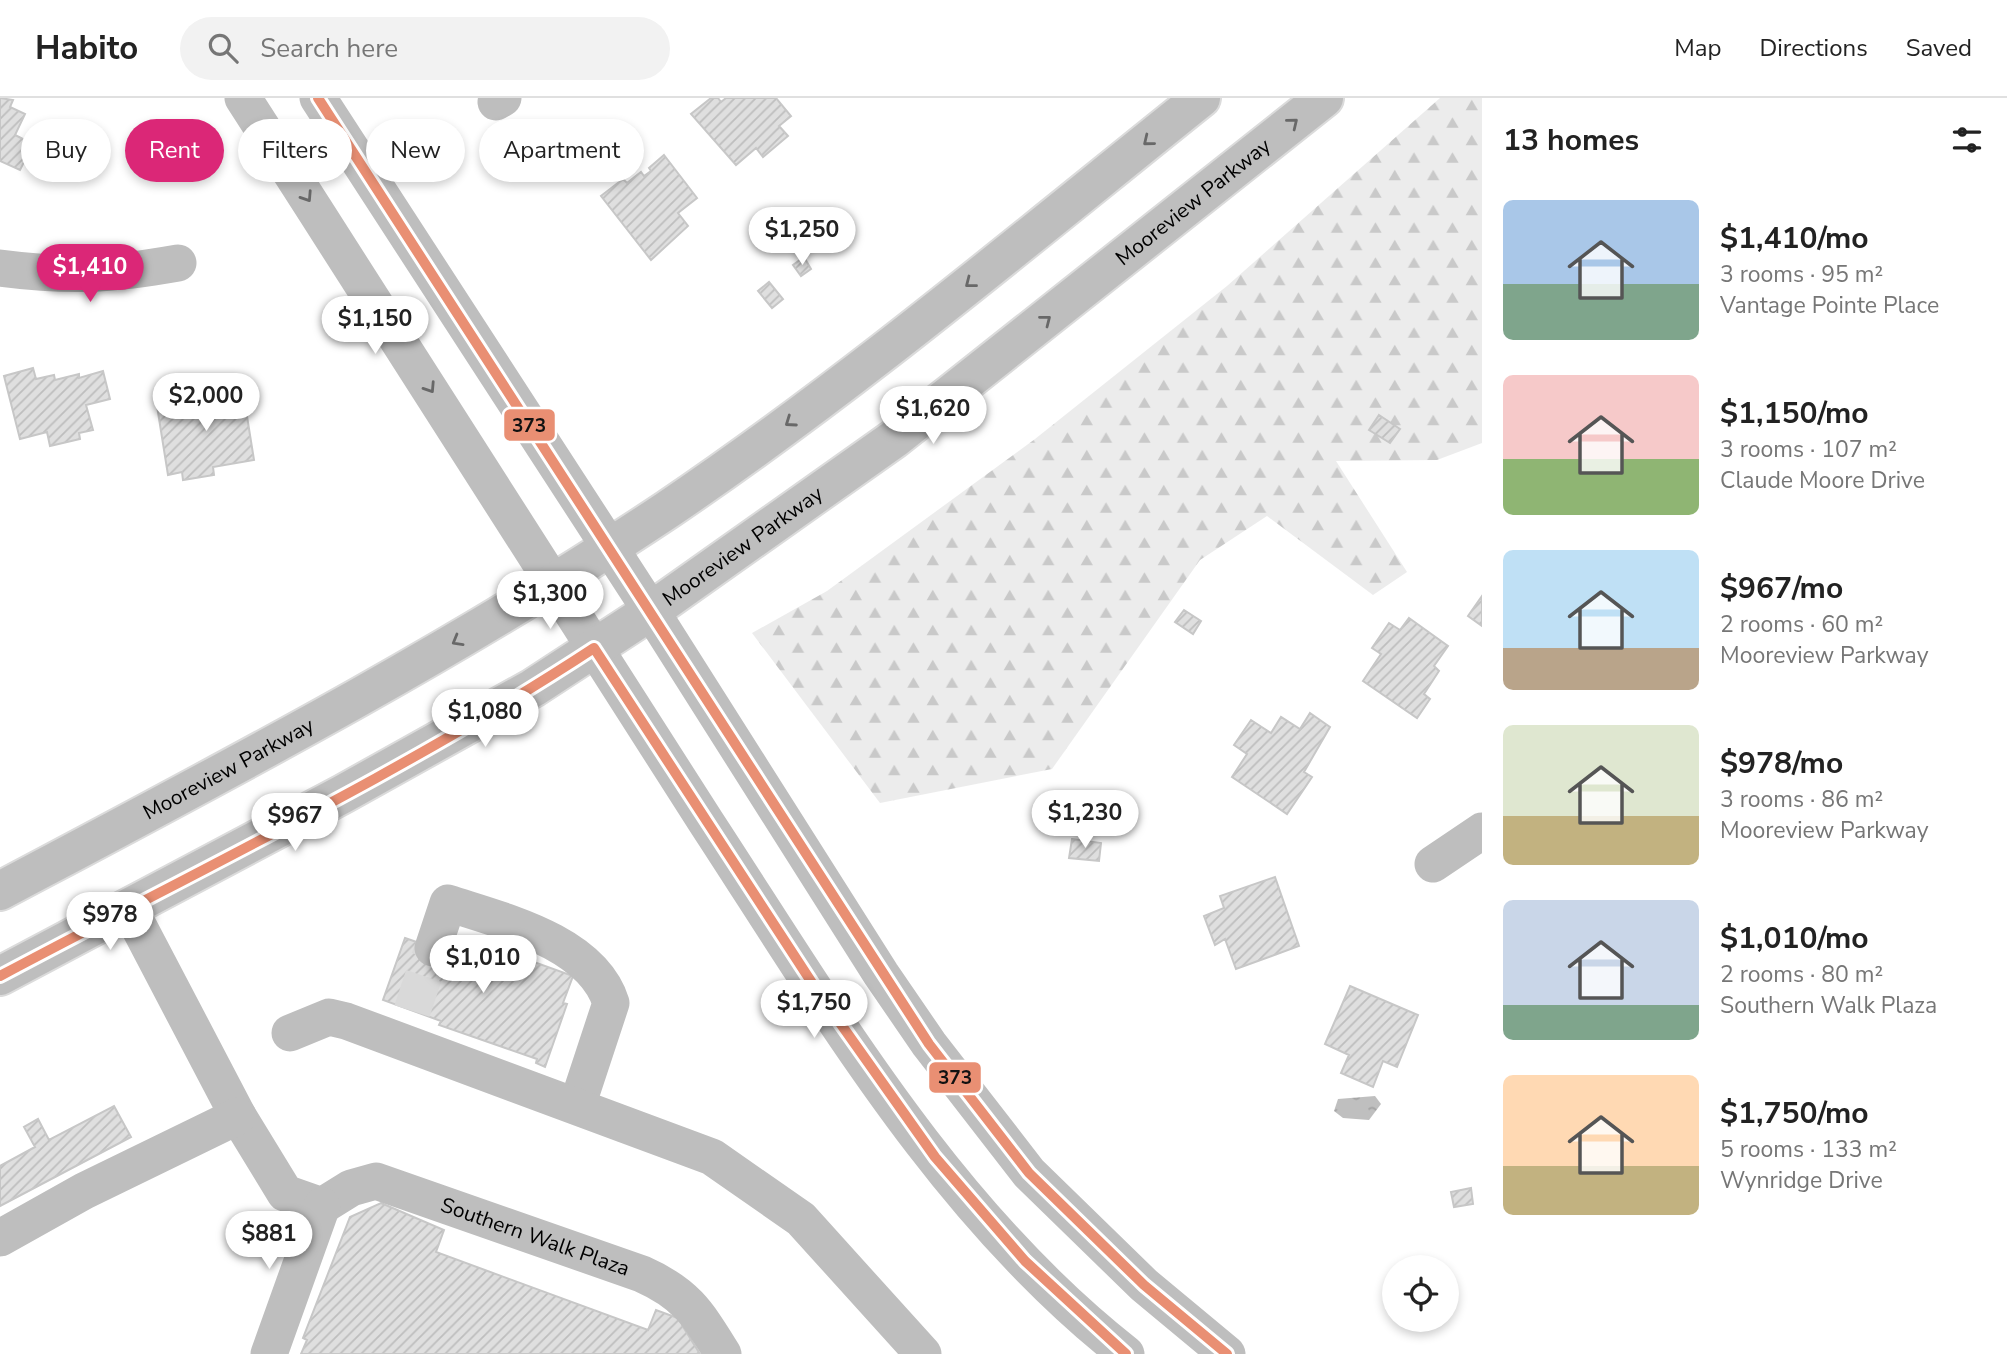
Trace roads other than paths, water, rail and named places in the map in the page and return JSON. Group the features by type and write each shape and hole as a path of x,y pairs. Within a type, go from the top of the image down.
{"main road":[{"name":"Mooreview Parkway","path":"0,891 354,700 554,583 671,507 803,413 1201,98"},
{"name":"Mooreview Parkway","path":"0,976 533,688 651,611 894,439 1324,98"}],"street":[{"path":"243,98 837,1023 920,1140 983,1216 1044,1279 1126,1354"},
{"path":"318,98 651,611 881,974 969,1098 1029,1173 1144,1285 1221,1352"},
{"path":"0,268 54,275 114,274 178,263"},
{"path":"1433,864 1482,831"},
{"path":"433,948 448,903 534,931 597,973 611,1003 577,1106"},
{"path":"129,908 238,1116 285,1193 322,1206 269,1354"},
{"path":"290,1033 329,1017 406,1025 577,1106 712,1157 801,1219 923,1354"},
{"path":"0,1238 84,1191 238,1116"},
{"name":"Southern Walk Plaza","path":"322,1206 351,1188 376,1181 642,1274 666,1285 689,1303 723,1354"}],"water":[{"path":"1375,1096 1381,1104 1369,1120 1343,1118 1334,1111 1338,1099"}],"tunnel":[{"path":"412,1011 433,948"}]}
